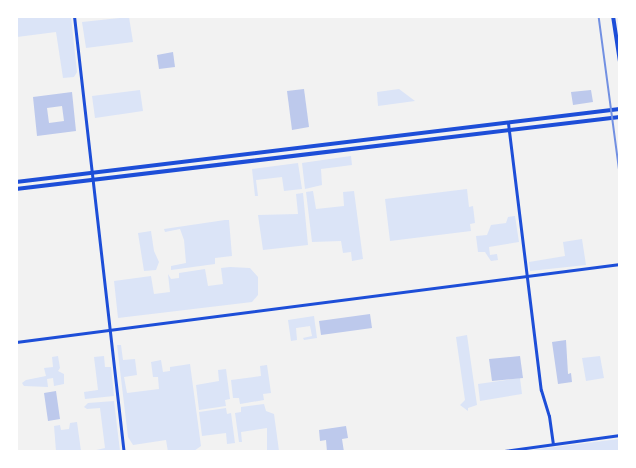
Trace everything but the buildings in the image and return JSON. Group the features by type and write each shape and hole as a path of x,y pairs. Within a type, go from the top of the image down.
{"street":[{"path":"74,16 95,180 124,452"},
{"path":"613,16 620,62"},
{"path":"16,182 620,109"},
{"path":"16,189 620,117"},
{"path":"508,123 542,399 549,416 553,444"},
{"path":"16,342 620,264"},
{"path":"497,452 620,435"}],"shaded area":[{"path":"27,16 71,17 77,72 74,77 63,78 56,32 17,37 17,18"},
{"path":"129,17 133,42 86,48 82,22"},
{"path":"399,89 415,101 378,106 377,92"},
{"path":"140,90 143,111 95,118 92,96"},
{"path":"351,156 352,165 321,169 322,185 305,189 302,163"},
{"path":"298,163 302,189 284,191 282,177 256,180 258,196 255,196 252,169"},
{"path":"467,189 469,207 473,206 475,223 470,224 471,231 390,241 385,199"},
{"path":"313,191 316,209 344,206 343,192 354,191 363,259 352,261 351,252 343,253 341,241 312,242 306,192"},
{"path":"303,193 308,245 263,250 258,215 298,214 296,194"},
{"path":"515,216 519,242 489,247 490,255 497,254 498,260 491,261 485,252 478,252 476,236 487,235 491,225 506,223 508,217"},
{"path":"229,220 232,256 215,258 215,264 171,270 171,266 186,263 184,240 180,229 165,232 164,229"},
{"path":"151,231 154,251 159,262 156,270 144,271 138,233"},
{"path":"582,239 586,265 530,271 529,262 565,256 563,242"},
{"path":"221,268 250,268 258,277 258,295 252,302 118,318 114,281 151,276 154,294 170,292 168,274 171,279 179,278 179,273 205,269 208,286 223,284"},
{"path":"314,316 317,338 304,340 303,338 312,336 310,326 296,328 297,340 291,341 288,320"},
{"path":"467,335 477,405 468,408 468,411 460,405 465,400 456,337"},
{"path":"117,345 121,345 123,360 135,359 137,375 124,377 127,393 159,389 158,377 153,377 151,362 161,360 163,372 170,371 170,367 190,364 201,446 194,451 168,452 166,440 133,445 128,437"},
{"path":"58,356 60,368 58,371 64,374 64,384 54,386 53,378 47,379 48,387 24,386 22,383 26,380 46,376 44,368 53,367 52,357"},
{"path":"104,356 105,367 111,367 114,396 85,399 84,392 98,390 94,357"},
{"path":"600,356 604,378 586,381 582,358"},
{"path":"267,365 271,393 263,394 264,400 240,404 239,398 233,398 231,380 261,376 260,366"},
{"path":"226,369 230,399 225,400 226,406 199,410 196,385 219,381 218,370"},
{"path":"520,378 522,394 480,401 478,384"},
{"path":"114,401 120,451 92,451 105,448 100,408 87,409 84,407 88,403"},
{"path":"264,404 266,411 274,414 279,451 267,451 267,428 241,432 242,442 239,442 235,413 241,412 241,407"},
{"path":"226,408 227,414 231,413 235,443 227,444 226,433 202,436 199,412"},
{"path":"77,422 81,451 56,451 54,426 60,425 61,430 69,429 70,423"},
{"path":"619,439 619,451 526,451 546,448"}],"tram line":[{"path":"599,16 620,174"}]}
